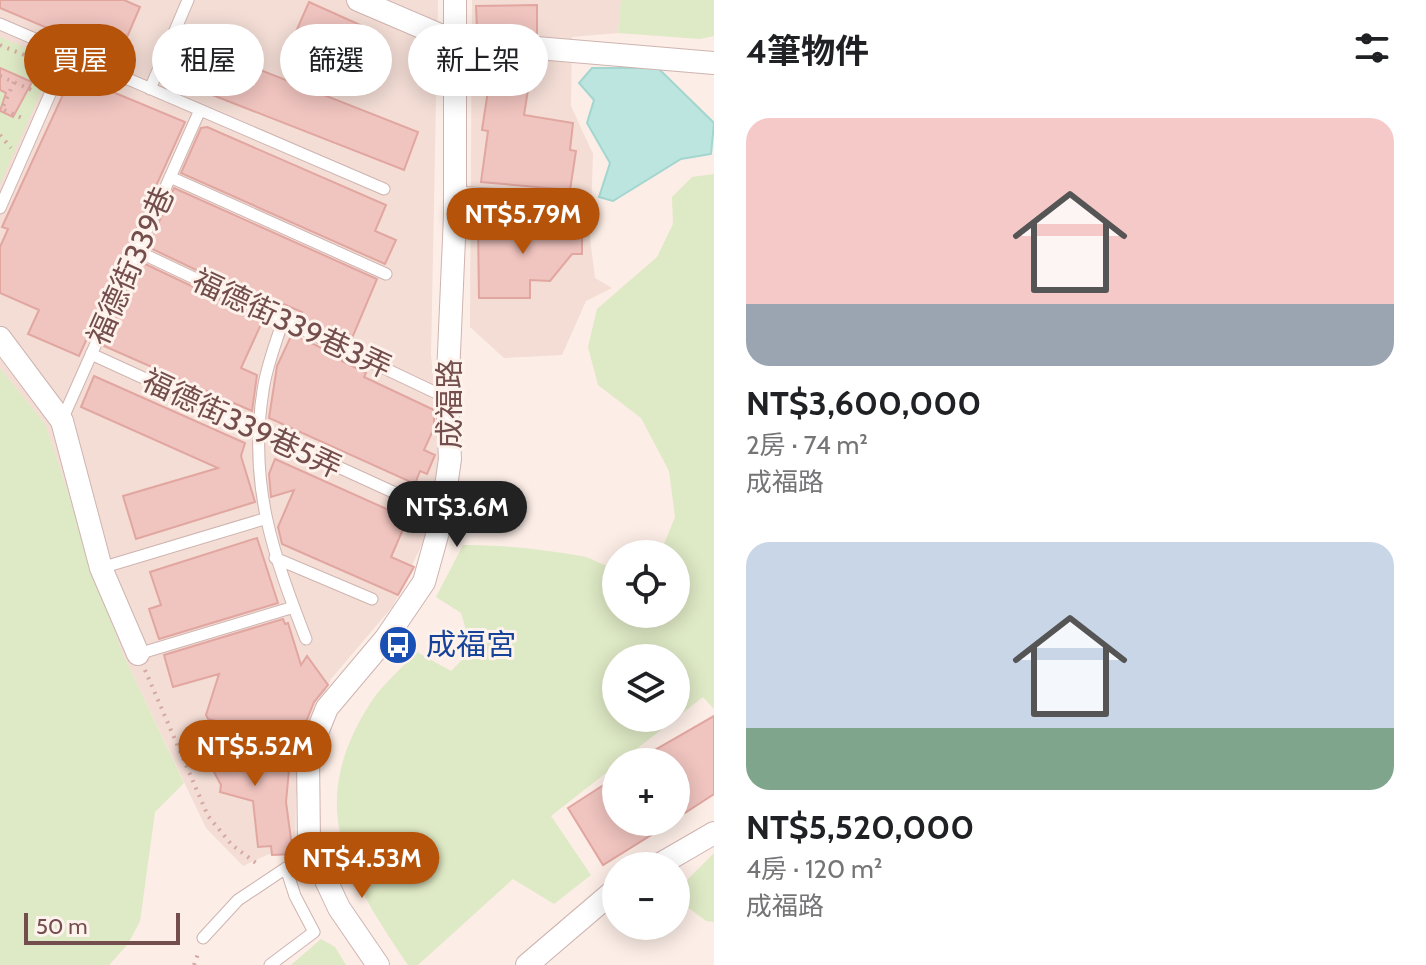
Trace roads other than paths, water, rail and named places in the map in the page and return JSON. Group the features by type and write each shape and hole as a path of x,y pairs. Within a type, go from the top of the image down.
{"street":[{"path":"358,0 414,24"},
{"path":"454,24 455,0"},
{"path":"548,49 714,63"},
{"name":"成福路","path":"378,965 339,908 309,844 308,755 327,708 386,638 424,582 441,521 450,459 447,398 455,216 454,96"},
{"path":"0,338 62,421 101,568 138,654"},
{"path":"681,852 714,833"},
{"path":"527,965 602,901"}],"lane":[{"path":"150,89 188,0"},
{"path":"0,24 24,34"},
{"path":"136,83 384,189"},
{"path":"0,208 49,96"},
{"name":"福德街339巷","path":"62,421 200,110"},
{"path":"170,177 386,274"},
{"path":"455,192 576,199"},
{"name":"福德街339巷3弄","path":"137,251 447,398"},
{"path":"283,320 263,388 258,431 264,519 275,558 306,639"},
{"name":"福德街339巷5弄","path":"91,354 393,492"},
{"path":"101,568 264,519"},
{"path":"275,558 372,599"},
{"path":"138,654 294,607"},
{"path":"206,727 308,755"},
{"path":"203,938 238,900 286,868 314,854"},
{"path":"270,965 314,932 295,896 286,868"}],"water":[{"path":"592,68 658,68 714,123 711,154 681,159 613,201 599,197 610,163 587,123 594,100 579,83"}],"place":[{"name":"成福宮","path":"398,645"}]}
